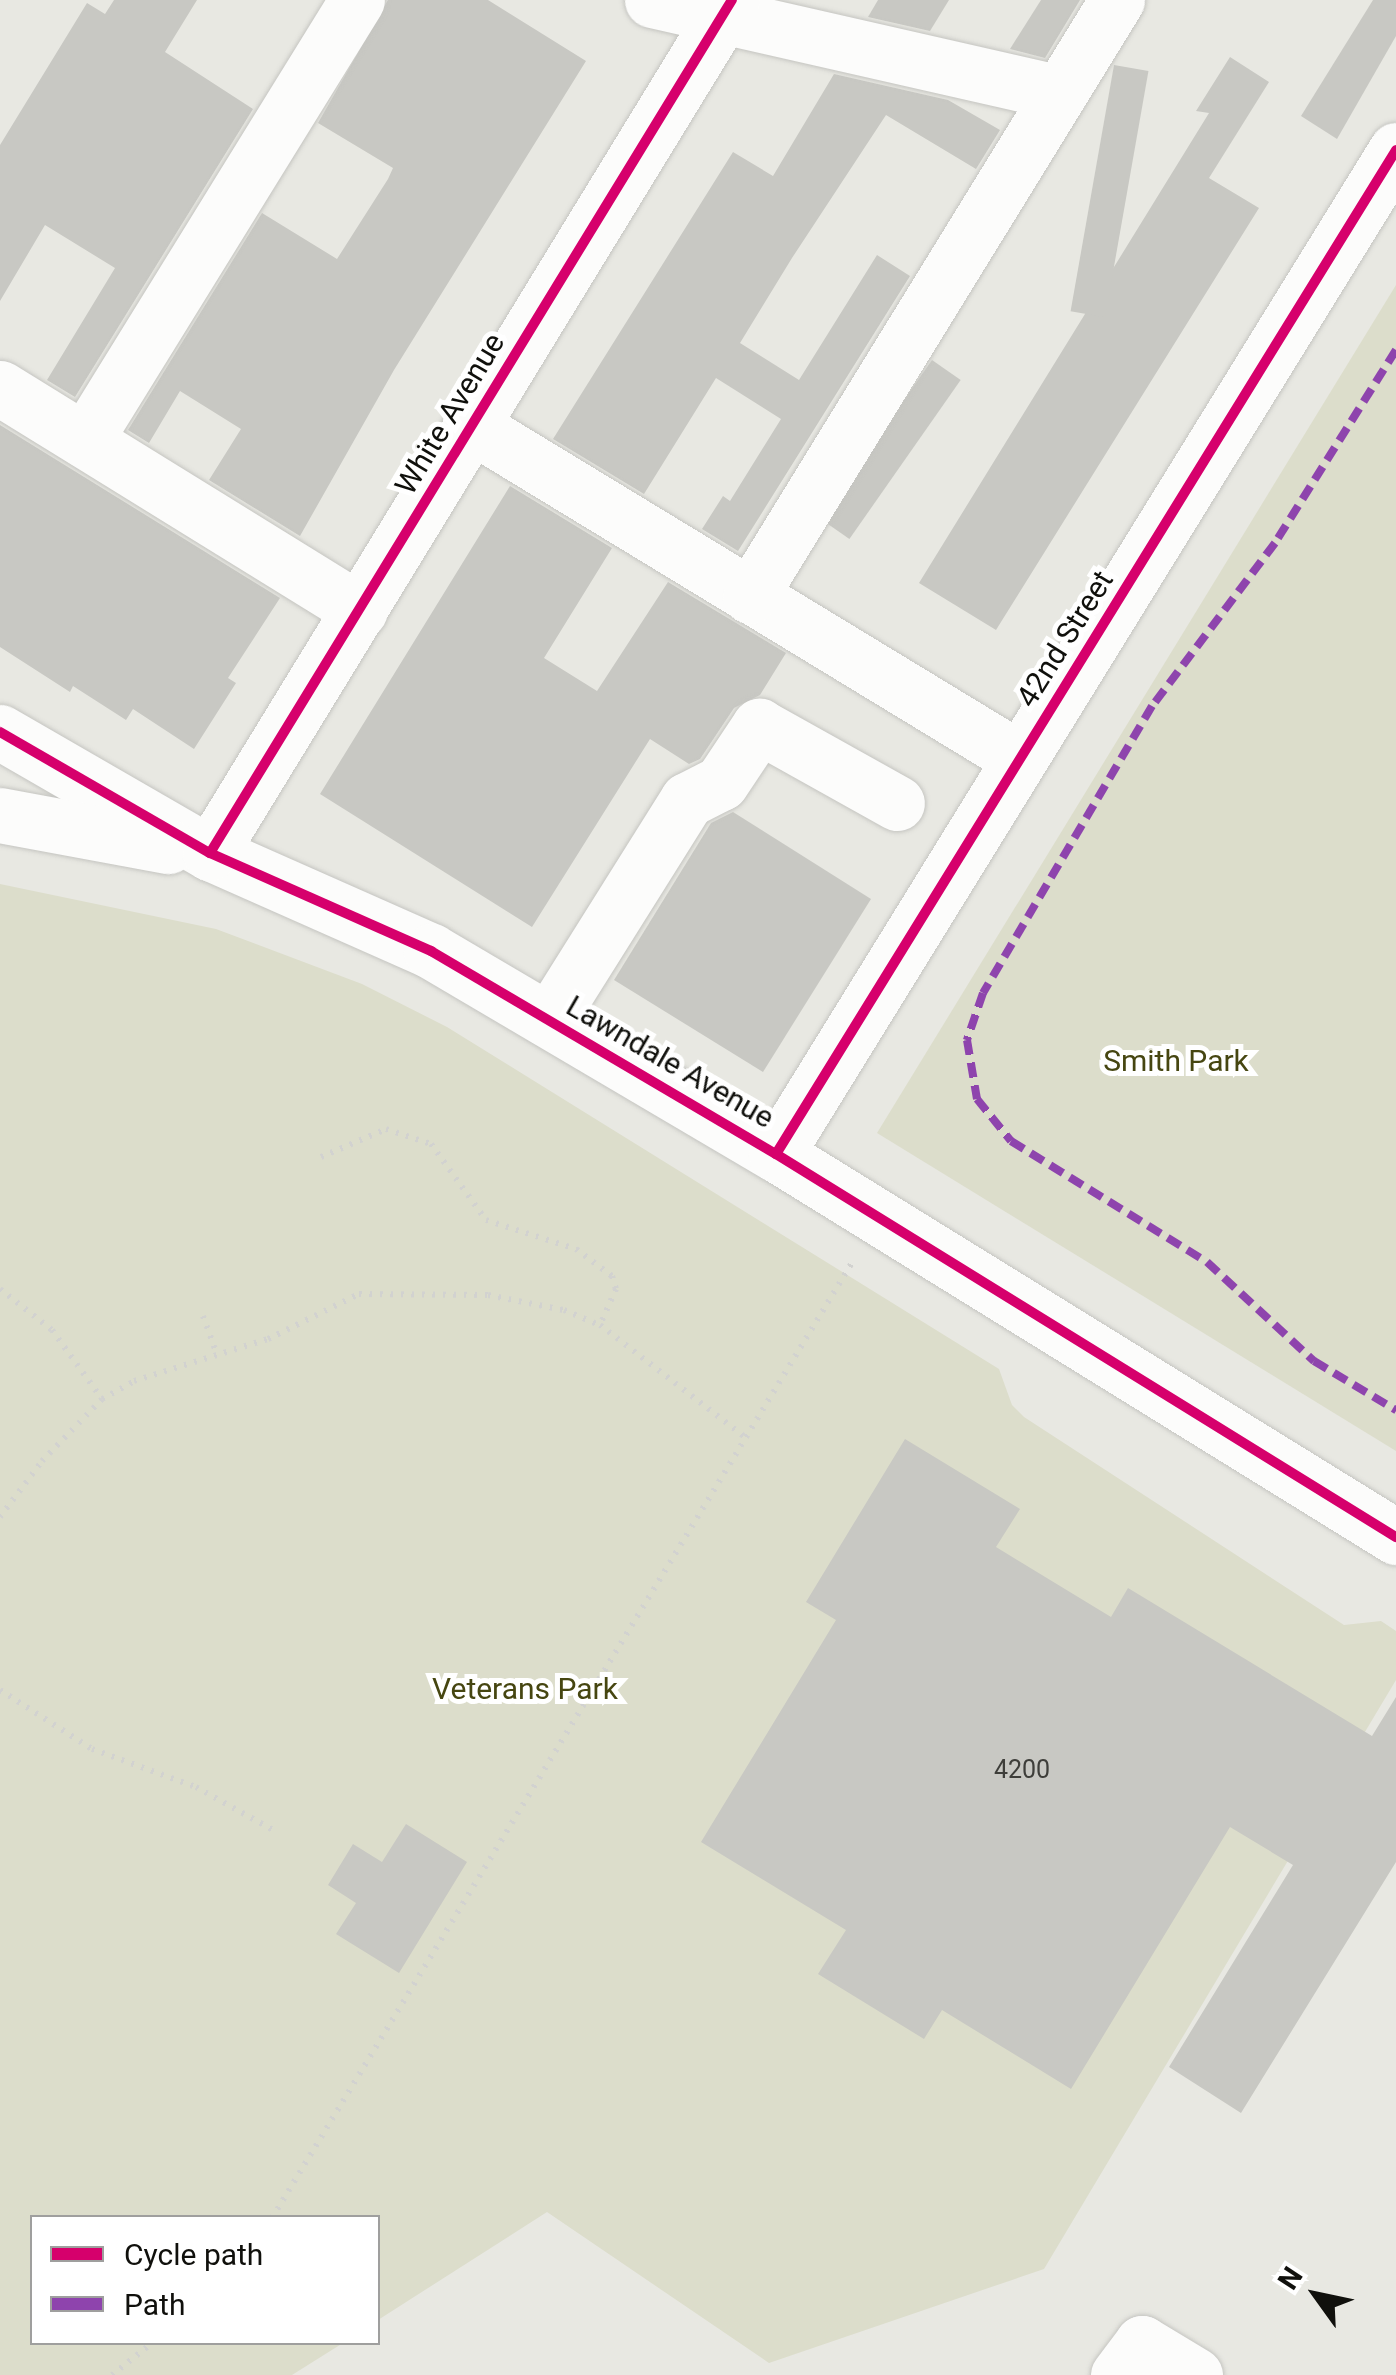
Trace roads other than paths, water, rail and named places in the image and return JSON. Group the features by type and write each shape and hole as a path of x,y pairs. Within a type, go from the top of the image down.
{"street":[{"path":"85,440 357,0"},
{"path":"652,0 727,8 1060,93"},
{"path":"750,596 1117,0"},
{"name":"White Avenue","path":"210,854 727,8"},
{"name":"42nd Street","path":"776,1154 1396,150"},
{"path":"0,388 360,610"},
{"path":"472,426 1020,758"},
{"path":"549,1020 687,800 721,783 759,726 897,803"},
{"name":"Lawndale Avenue","path":"0,732 210,854 431,951 776,1154 1396,1536"},
{"name":"Lawndale Avenue","path":"0,815 210,854"},
{"path":"1118,2375 1142,2344 1195,2375"}],"park label":[{"name":"Smith Park","path":"1176,1061"},
{"name":"Veterans Park","path":"525,1689"}]}
